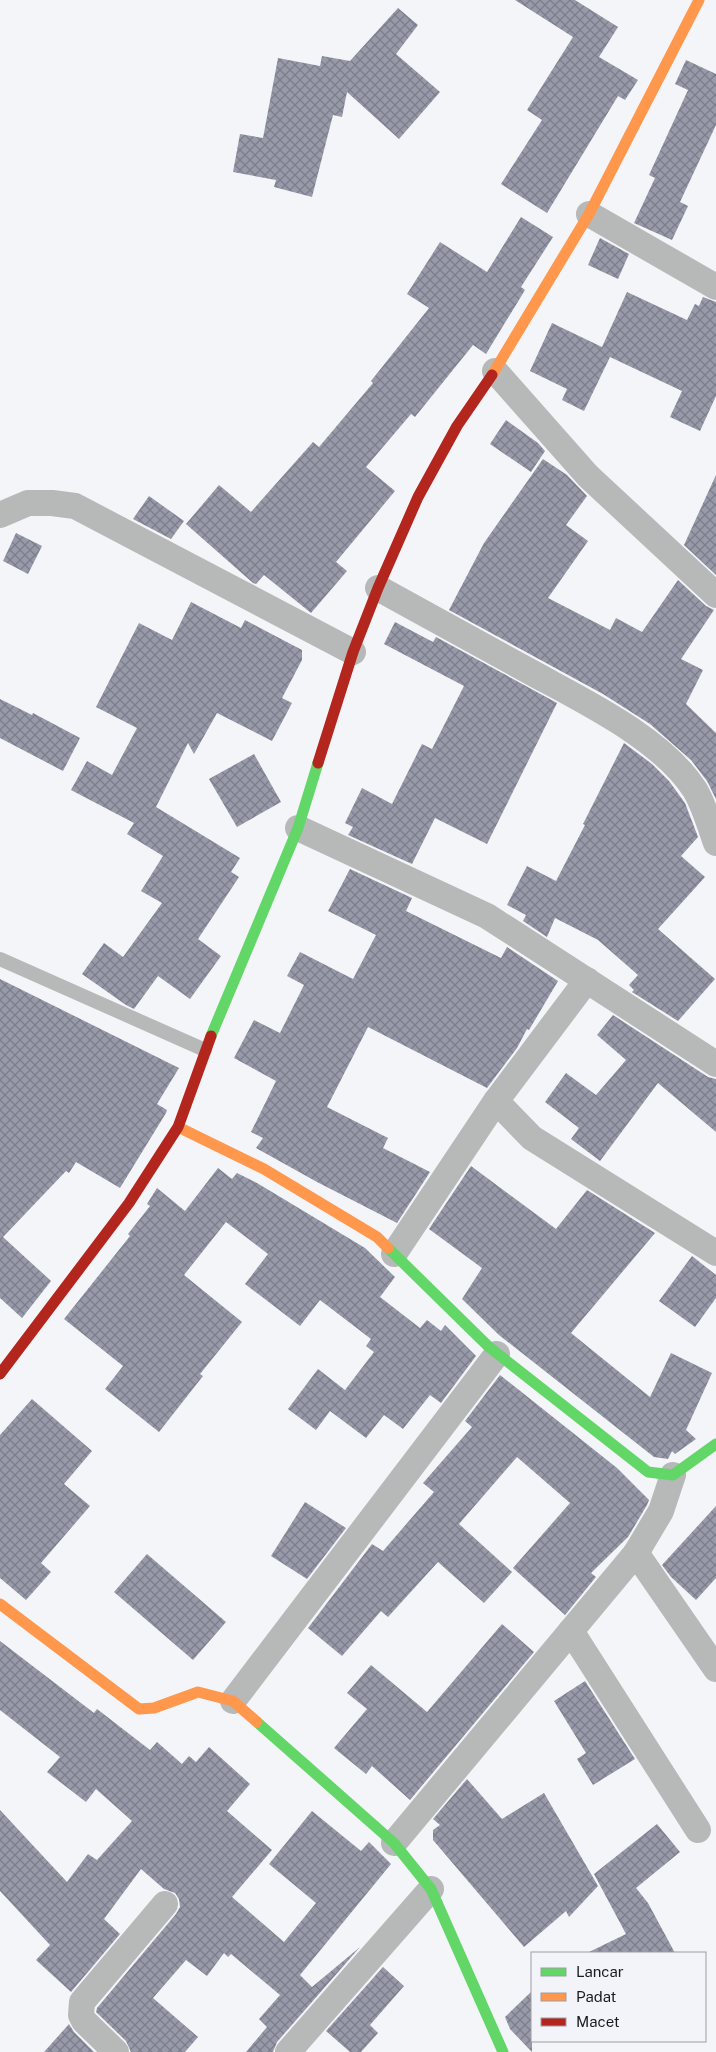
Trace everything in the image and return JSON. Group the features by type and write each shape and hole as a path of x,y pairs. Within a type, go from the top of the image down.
{"street":[{"path":"0,1374 129,1203 178,1127 205,1050 298,828 353,652 378,588 418,497 457,426 495,371 589,214 699,0"},
{"path":"589,214 716,287"},
{"path":"495,371 588,476 716,594"},
{"path":"0,515 28,503 52,503 75,506 353,652"},
{"path":"378,588 621,723 647,742 677,768 695,791 716,843"},
{"path":"298,828 487,916 716,1064"},
{"path":"394,1254 496,1100 587,980"},
{"path":"496,1100 532,1138 716,1253"},
{"path":"178,1127 264,1169 377,1237 497,1354 648,1472 673,1475"},
{"path":"233,1701 497,1354"},
{"path":"394,1844 636,1553 661,1511 673,1475 716,1444"},
{"path":"636,1553 716,1669"},
{"path":"0,1604 139,1709 154,1708 198,1692 233,1701 394,1844 431,1889 503,2052"},
{"path":"571,1631 698,1830"},
{"path":"288,2052 431,1889"},
{"path":"116,2052 84,2021 81,2015 82,2002 165,1904"}],"lane":[{"path":"0,959 205,1050"}],"building":[{"path":"515,0 575,0 618,27 599,57 638,80 625,100 618,96 547,213 501,184 542,120 527,110 573,37"},
{"path":"398,8 418,25 396,54 440,92 399,139 347,92 342,117 333,115 312,197 274,187 276,180 233,172 240,134 263,138 278,58 320,66 322,56 350,61"},
{"path":"686,60 716,74 716,125 680,202 688,206 672,240 634,223 655,178 649,175 688,90 675,84"},
{"path":"521,217 553,237 521,287 525,290 486,354 473,345 415,417 411,414 366,467 395,491 336,562 347,571 311,613 264,575 256,584 253,583 186,524 219,485 251,512 313,442 319,447 373,383 371,381 429,308 407,294 440,242 487,272"},
{"path":"600,238 629,254 618,279 588,265"},
{"path":"627,292 687,320 695,304 699,306 703,297 716,302 716,396 700,431 670,417 682,391 610,357 584,411 562,400 567,389 530,371 552,323 602,347"},
{"path":"506,420 538,443 545,451 531,472 490,444"},
{"path":"543,459 567,475 587,496 566,525 588,541 548,598 610,630 616,618 642,632 678,580 706,606 714,610 681,659 703,670 686,704 716,733 716,799 707,781 691,760 650,724 603,694 449,610 484,543"},
{"path":"716,475 716,575 684,545"},
{"path":"149,496 184,521 171,539 133,519"},
{"path":"16,533 42,546 28,574 3,561"},
{"path":"191,602 241,628 245,620 302,650 302,660 282,698 292,703 272,741 217,713 194,754 188,743 156,807 240,858 231,872 239,877 198,939 221,956 190,999 158,976 134,1009 82,974 104,943 123,957 162,903 141,891 163,856 127,834 134,823 71,790 87,761 112,775 137,728 96,707 139,623 172,640"},
{"path":"395,622 433,642 436,637 557,703 487,844 435,818 412,864 348,835 353,827 345,823 362,788 392,804 422,744 432,749 464,686 384,644"},
{"path":"0,699 32,715 33,713 80,738 63,771 0,738"},
{"path":"624,743 652,764 669,781 685,803 698,837 681,856 705,877 658,929 715,979 678,1021 632,992 634,990 629,985 638,975 598,940 555,918 547,937 523,921 526,915 507,905 527,866 556,881"},
{"path":"254,754 281,802 237,827 209,779"},
{"path":"350,869 412,898 406,911 501,958 507,947 558,981 529,1030 527,1029 517,1048 487,1088 368,1027 327,1107 388,1138 383,1148 430,1172 397,1223 256,1148 263,1138 251,1132 276,1081 234,1058 254,1020 280,1033 304,985 287,976 300,952 353,979 376,935 328,911"},
{"path":"0,979 179,1068 157,1104 167,1110 166,1113 120,1188 76,1162 69,1173 66,1171 3,1237 51,1281 22,1318 0,1298"},
{"path":"613,1015 708,1077 716,1079 716,1132 658,1083 600,1161 571,1139 579,1128 545,1102 566,1073 596,1095 626,1060 597,1035"},
{"path":"471,1166 556,1229 587,1190 655,1233 571,1333 650,1397 671,1353 712,1373 686,1430 696,1439 675,1454 672,1451 668,1459 654,1457 499,1335 462,1299 482,1268 429,1229"},
{"path":"218,1168 232,1179 237,1173 257,1183 365,1248 395,1277 380,1297 420,1328 427,1320 441,1331 445,1325 476,1356 441,1403 430,1395 403,1429 384,1415 366,1438 330,1411 316,1430 288,1409 318,1369 345,1390 374,1352 366,1346 371,1339 320,1300 300,1326 245,1284 268,1254 226,1222 184,1275 242,1322 200,1374 203,1376 159,1432 105,1389 123,1366 64,1319 130,1236 128,1234 150,1206 147,1204 157,1188 185,1211"},
{"path":"692,1256 716,1275 716,1298 695,1327 659,1301"},
{"path":"500,1375 617,1468 649,1500 647,1505 628,1537 591,1573 596,1577 565,1615 513,1568 570,1503 517,1457 459,1524 512,1572 484,1603 438,1562 388,1617 381,1611 342,1656 308,1628 372,1544 383,1551 434,1492 423,1483 472,1427 465,1421"},
{"path":"32,1399 92,1451 64,1484 90,1506 41,1563 51,1572 26,1600 0,1578 0,1435"},
{"path":"305,1502 346,1528 307,1579 271,1556"},
{"path":"716,1506 716,1578 696,1600 671,1577 662,1565"},
{"path":"147,1554 226,1622 193,1660 114,1592"},
{"path":"502,1624 534,1652 410,1800 372,1766 366,1774 334,1748 367,1709 347,1693 371,1665 427,1712"},
{"path":"0,1641 94,1713 97,1709 150,1750 157,1742 182,1764 189,1756 196,1762 209,1747 250,1784 227,1811 272,1850 232,1897 284,1942 316,1903 269,1864 312,1811 361,1851 369,1842 391,1864 300,1975 312,1987 360,1947 277,2042 273,2052 246,2052 267,2027 259,2019 280,1995 231,1954 228,1957 224,1953 207,1976 186,1960 153,1998 198,2037 185,2052 131,2052 126,2041 96,2012 97,2008 180,1907 179,1899 175,1893 164,1889 141,1869 104,1919 120,1934 71,1992 36,1960 50,1945 0,1891 0,1810 67,1882 88,1854 97,1860 132,1821 96,1789 86,1802 47,1772 60,1757 0,1710"},
{"path":"585,1681 635,1759 593,1785 577,1759 586,1753 554,1701"},
{"path":"467,1779 502,1819 544,1793 598,1886 569,1917 566,1911 524,1947 433,1840 433,1830 440,1825 433,1819"},
{"path":"657,1824 680,1852 636,1888 648,1903 674,1952 589,1952 626,1934 594,1874"},
{"path":"383,1967 404,1986 370,2025 378,2033 361,2052 350,2052 326,2031"},
{"path":"531,1992 532,2052 510,2029 505,2017"},
{"path":"69,2024 74,2032 94,2052 44,2052"}],"traffic: fast":[{"path":"211,1036 298,828 318,763"},
{"path":"388,1248 489,1347 648,1472 673,1475 716,1444"},
{"path":"257,1722 394,1843 431,1889 503,2052"}],"traffic: slow":[{"path":"492,375 589,214 699,0"},
{"path":"178,1127 264,1169 377,1237 388,1248"},
{"path":"0,1604 139,1709 154,1708 198,1692 233,1701 257,1722"}],"traffic: jam":[{"path":"318,763 353,652 378,588 418,497 457,426 492,375"},
{"path":"0,1374 129,1203 178,1127 211,1036"}]}
